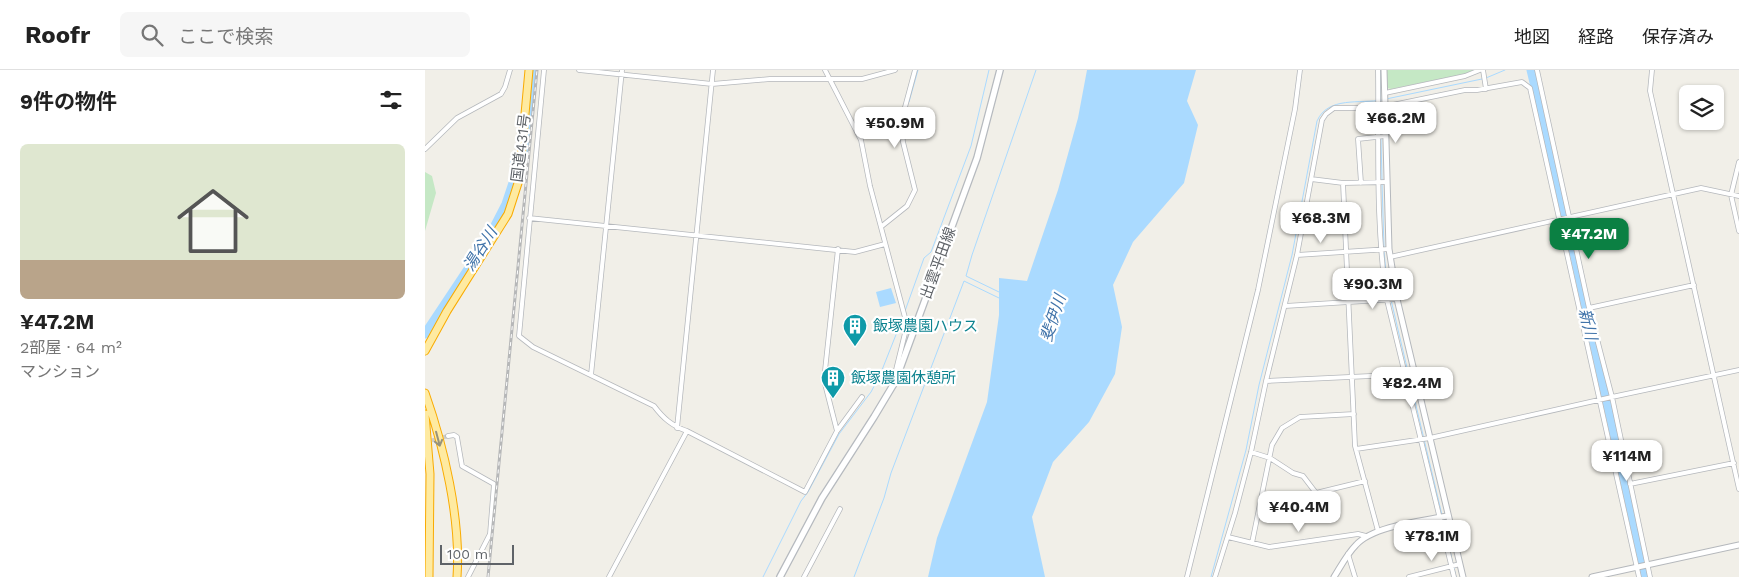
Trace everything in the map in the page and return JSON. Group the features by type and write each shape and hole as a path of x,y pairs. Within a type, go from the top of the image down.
{"highway":[{"name":"国道431号","path":"425,351 447,311 508,214 519,180 529,70"},
{"path":"425,392 454,510 459,576"},
{"path":"425,414 430,474 427,557 429,577"}],"main road":[{"name":"出雲平田線","path":"781,577 821,498 874,418 895,382 977,158 1000,70"}],"street":[{"path":"425,148 457,118 501,94 510,70"},
{"path":"544,70 519,336 533,347 654,406 664,418 677,428 687,431 805,492 837,432 862,397"},
{"path":"579,70 622,72 712,84 770,79 862,79 895,70"},
{"path":"677,428 713,70"},
{"path":"825,70 861,140 870,186 907,325 895,382"},
{"path":"882,226 907,206 915,190 903,142 901,122 915,70"},
{"path":"1187,577 1258,290 1295,109 1300,70"},
{"path":"1378,70 1381,250 1387,300 1454,577"},
{"path":"1384,70 1390,257 1413,374 1463,577"},
{"path":"1385,93 1465,76 1482,70 1486,87"},
{"path":"1537,70 1543,104 1571,217 1589,308 1612,397 1650,577"},
{"path":"1652,70 1650,92 1739,489"},
{"path":"591,375 622,72"},
{"path":"1215,577 1251,452 1266,381 1297,255 1322,120 1334,108 1378,108 1465,90 1522,82 1529,88 1560,219 1639,577"},
{"path":"1361,183 1358,139 1385,136"},
{"path":"1739,162 1731,195 1739,231"},
{"path":"1311,179 1343,183 1387,182"},
{"path":"1343,183 1357,449 1378,531"},
{"path":"1390,257 1701,188 1739,196"},
{"path":"529,218 855,252 885,244"},
{"path":"837,432 824,380 838,249"},
{"path":"1297,255 1389,249"},
{"path":"1589,308 1694,285"},
{"path":"1285,306 1397,299"},
{"path":"1357,449 1421,440 1739,370"},
{"path":"1266,381 1413,374"},
{"path":"1252,543 1272,445 1282,428 1300,417 1354,414"},
{"path":"609,577 687,431"},
{"path":"448,436 454,434 457,437 462,466 494,484 490,534 467,577"},
{"path":"1251,452 1270,458 1293,473 1303,476 1316,493 1365,481"},
{"path":"1630,484 1734,463"},
{"path":"804,577 840,509"},
{"path":"1334,577 1356,544 1366,536 1378,531 1447,516"},
{"path":"1228,536 1269,547 1358,534 1366,536"},
{"path":"1592,577 1739,545"},
{"path":"1349,554 1355,577"},
{"path":"1409,577 1460,564"}],"green space":[{"path":"1387,70 1474,70 1465,74 1391,89 1387,88"},
{"path":"425,172 432,176 436,193 425,231"}],"water":[{"name":"斐伊川","path":"1087,70 1196,70 1187,101 1198,125 1184,183 1133,242 1113,285 1122,327 1115,374 1089,422 1053,462 1032,517 1045,577 928,577 937,538 987,402 999,315 999,278 1027,281 1058,190 1078,118"},
{"path":"891,288 896,303 880,307 876,292"}],"waterway":[{"name":"湯谷川","path":"525,149 533,70"},
{"path":"909,102 918,70"},
{"path":"905,311 924,258 931,252 971,146 989,70"},
{"path":"999,292 966,276 1036,70"},
{"path":"1380,70 1381,135"},
{"path":"1486,78 1505,70"},
{"name":"新川","path":"1531,70 1566,217 1646,577"},
{"path":"1386,99 1482,79"},
{"path":"1211,577 1246,450 1259,385 1292,255 1317,121 1322,113 1337,104 1382,100"},
{"path":"1381,139 1382,180"},
{"name":"湯谷川","path":"425,334 488,239 506,204 513,183 517,156"},
{"path":"1382,184 1384,247"},
{"path":"1384,251 1387,283 1408,372"},
{"path":"854,577 884,498 891,473 964,281 999,298"},
{"path":"763,577 801,501 808,492 839,434 871,392 880,375 903,317"},
{"path":"1409,376 1442,515"},
{"path":"1443,519 1453,564"},
{"path":"1454,568 1456,577"}],"tunnel":[{"path":"426,442 448,436"}],"railway":[{"path":"488,577 537,70"}],"place":[{"name":"飯塚農園ハウス","path":"855,347"},
{"name":"飯塚農園休憩所","path":"833,399"}]}
